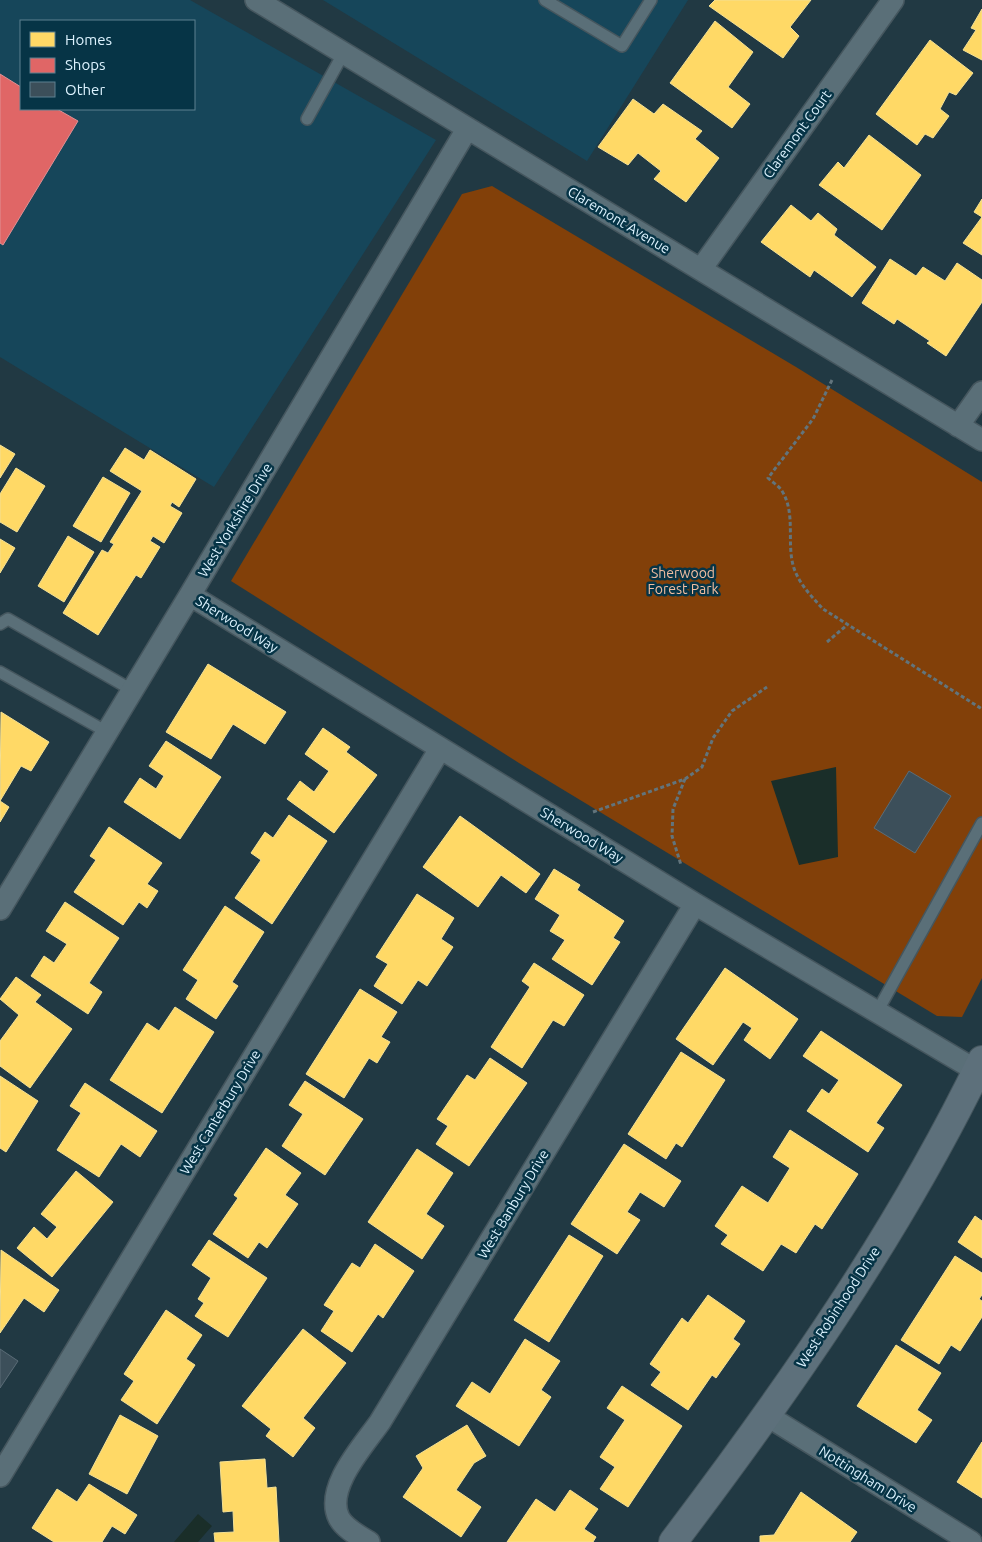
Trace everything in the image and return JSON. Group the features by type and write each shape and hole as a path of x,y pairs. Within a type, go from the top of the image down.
{"street":[{"name":"Claremont Avenue","path":"256,0 982,440"},
{"name":"Claremont Court","path":"701,269 893,0"},
{"name":"West Yorkshire Drive","path":"0,909 190,595 467,129"},
{"path":"958,426 982,392"},
{"name":"Sherwood Way","path":"190,595 695,904 878,1012 979,1066"},
{"name":"West Canterbury Drive","path":"0,1476 440,749"},
{"name":"West Banbury Drive","path":"369,1542 353,1532 339,1518 336,1505 340,1481 380,1422 695,904"},
{"name":"West Robinhood Drive","path":"673,1542 766,1415 859,1279 953,1118 979,1066"},
{"name":"Nottingham Drive","path":"766,1415 971,1542"}],"lane":[{"path":"546,0 622,46 651,0"},
{"path":"308,119 343,54"},
{"path":"0,624 8,619 132,690"},
{"path":"0,672 107,732"},
{"path":"878,1012 982,823"}],"path":[{"path":"832,380 813,419 768,478 782,490 788,506 790,548 795,571 806,591 823,609 982,709"},
{"path":"827,642 847,625"},
{"path":"593,812 685,779 702,767 713,738 732,712 768,687"},
{"path":"681,865 672,836 672,809 685,779"}],"shaded area":[{"path":"0,0 190,0 436,140 214,487 0,357"},
{"path":"323,0 688,0 587,161"},
{"path":"836,767 838,857 799,865 771,781"},
{"path":"198,1514 212,1526 198,1542 174,1542"}],"green space":[{"name":"Sherwood Forest Park","path":"492,186 796,367 982,482 982,978 962,1017 937,1016 519,763 231,581 462,194"}],"building: Homes":[{"path":"715,0 811,0 790,27 799,36 783,58 709,6"},
{"path":"982,9 982,60 963,50 976,30 971,28"},
{"path":"715,21 753,52 728,87 750,104 732,128 670,83"},
{"path":"930,40 973,73 956,95 949,92 940,109 949,116 933,138 925,134 917,145 876,114"},
{"path":"633,99 654,114 663,104 702,131 695,139 719,158 686,202 654,179 661,171 638,153 628,165 598,147"},
{"path":"869,135 921,175 882,230 819,185 838,162 844,168"},
{"path":"982,199 982,217 974,212"},
{"path":"791,205 811,221 818,213 837,229 834,235 876,267 852,297 814,270 810,277 761,242"},
{"path":"982,217 982,255 963,243"},
{"path":"890,259 916,276 923,267 945,281 957,263 982,280 982,302 946,356 927,343 930,341 897,319 894,324 862,303"},
{"path":"0,445 15,454 0,478"},
{"path":"125,448 144,460 150,450 196,479 179,507 172,502 170,506 182,513 164,543 153,536 150,541 160,547 141,578 136,575 98,635 63,613 102,550 108,553 114,544 110,542 142,491 110,471"},
{"path":"16,468 45,486 17,532 0,522 0,494"},
{"path":"103,477 130,493 101,542 73,526"},
{"path":"68,536 94,552 64,602 38,586"},
{"path":"0,539 15,548 0,573"},
{"path":"208,664 286,712 265,744 233,724 211,759 166,732"},
{"path":"1,712 49,742 31,771 21,766 0,801"},
{"path":"323,728 350,747 346,752 377,775 334,833 287,799 300,781 314,792 329,771 305,754"},
{"path":"166,741 221,777 180,839 124,802 140,778 156,789 164,776 149,766"},
{"path":"0,801 9,807 0,822"},
{"path":"289,815 327,841 272,924 235,898 261,860 251,853 265,832 273,838"},
{"path":"460,816 540,874 526,893 501,875 478,907 423,867"},
{"path":"109,827 162,863 147,884 158,891 147,908 139,902 123,925 74,892 96,860 90,856"},
{"path":"554,869 580,885 577,890 624,921 613,938 620,942 592,985 552,959 565,940 550,931 560,915 535,899"},
{"path":"417,894 454,918 441,939 453,947 427,986 418,980 402,1004 374,986 388,964 376,957"},
{"path":"65,902 119,938 89,983 102,992 88,1014 31,976 44,956 54,963 67,944 46,931"},
{"path":"225,906 264,932 232,982 238,986 216,1019 186,999 198,980 183,970"},
{"path":"534,963 584,995 564,1026 553,1020 522,1068 491,1047 530,987 522,981"},
{"path":"725,968 798,1019 770,1059 744,1040 752,1028 743,1022 713,1065 676,1039"},
{"path":"16,977 41,995 35,1002 72,1029 30,1088 0,1066 0,1041 19,1015 0,999"},
{"path":"360,989 397,1012 381,1037 390,1042 377,1063 369,1058 344,1098 306,1074"},
{"path":"175,1007 214,1032 162,1113 110,1080 147,1023 159,1031"},
{"path":"821,1031 902,1085 876,1123 884,1128 868,1152 807,1111 822,1089 829,1094 839,1080 803,1056"},
{"path":"681,1052 725,1080 682,1147 676,1143 666,1159 628,1134"},
{"path":"490,1058 527,1083 469,1166 436,1144 448,1126 437,1119 467,1075 475,1080"},
{"path":"0,1076 38,1101 6,1152 0,1148"},
{"path":"305,1081 363,1119 325,1175 282,1146 303,1114 289,1105"},
{"path":"85,1083 157,1131 140,1157 121,1144 99,1177 57,1150 81,1113 70,1106"},
{"path":"790,1130 858,1174 822,1229 815,1224 796,1253 781,1244 763,1271 721,1244 728,1235 715,1226 742,1186 768,1203 790,1168 773,1157"},
{"path":"624,1144 681,1181 664,1207 640,1192 627,1212 640,1220 617,1254 571,1224"},
{"path":"266,1148 301,1173 285,1195 298,1204 267,1248 259,1242 248,1258 213,1234 238,1198 234,1195"},
{"path":"417,1149 453,1173 426,1214 444,1226 422,1259 368,1222"},
{"path":"76,1171 113,1202 52,1277 17,1248 34,1227 47,1239 57,1227 41,1214"},
{"path":"975,1216 982,1221 982,1258 958,1242"},
{"path":"569,1235 603,1256 549,1342 514,1320"},
{"path":"209,1240 267,1278 228,1337 195,1316 204,1303 198,1299 211,1278 192,1265"},
{"path":"375,1244 414,1271 383,1318 378,1314 352,1352 321,1331 334,1311 324,1305 352,1263 360,1268"},
{"path":"1,1250 59,1290 44,1312 24,1298 0,1333"},
{"path":"955,1256 982,1273 982,1295 979,1299 982,1301 982,1317 960,1351 951,1345 939,1364 901,1340"},
{"path":"708,1295 745,1321 733,1339 740,1344 716,1378 712,1375 688,1410 651,1385 661,1372 650,1364 682,1318 688,1323"},
{"path":"166,1310 202,1335 186,1359 195,1365 157,1424 121,1400 134,1381 124,1374"},
{"path":"303,1329 346,1363 303,1418 315,1428 293,1457 266,1436 271,1429 242,1406"},
{"path":"525,1339 560,1361 541,1390 551,1397 519,1446 456,1406 472,1382 490,1394"},
{"path":"896,1345 941,1373 917,1410 932,1420 916,1443 857,1406"},
{"path":"622,1386 682,1426 628,1507 600,1489 615,1467 600,1457 625,1420 607,1408"},
{"path":"120,1415 158,1436 127,1494 89,1474"},
{"path":"467,1425 486,1456 474,1463 456,1490 481,1507 461,1537 403,1497 423,1468 416,1456"},
{"path":"982,1442 982,1498 957,1482"},
{"path":"265,1459 267,1488 276,1487 279,1542 215,1542 214,1533 234,1532 233,1511 223,1512 220,1462"},
{"path":"89,1484 137,1515 125,1534 112,1526 102,1542 54,1542 32,1528 57,1489 77,1502"},
{"path":"570,1490 598,1509 584,1529 596,1537 593,1542 507,1542 536,1499 555,1512"},
{"path":"801,1492 857,1532 850,1542 760,1542 760,1536 774,1535"}],"building: Shops":[{"path":"0,74 20,86 20,110 59,110 78,121 3,245 0,243"}],"building: Other":[{"path":"909,771 951,796 915,853 874,828"},
{"path":"0,1349 18,1361 0,1388"}]}
